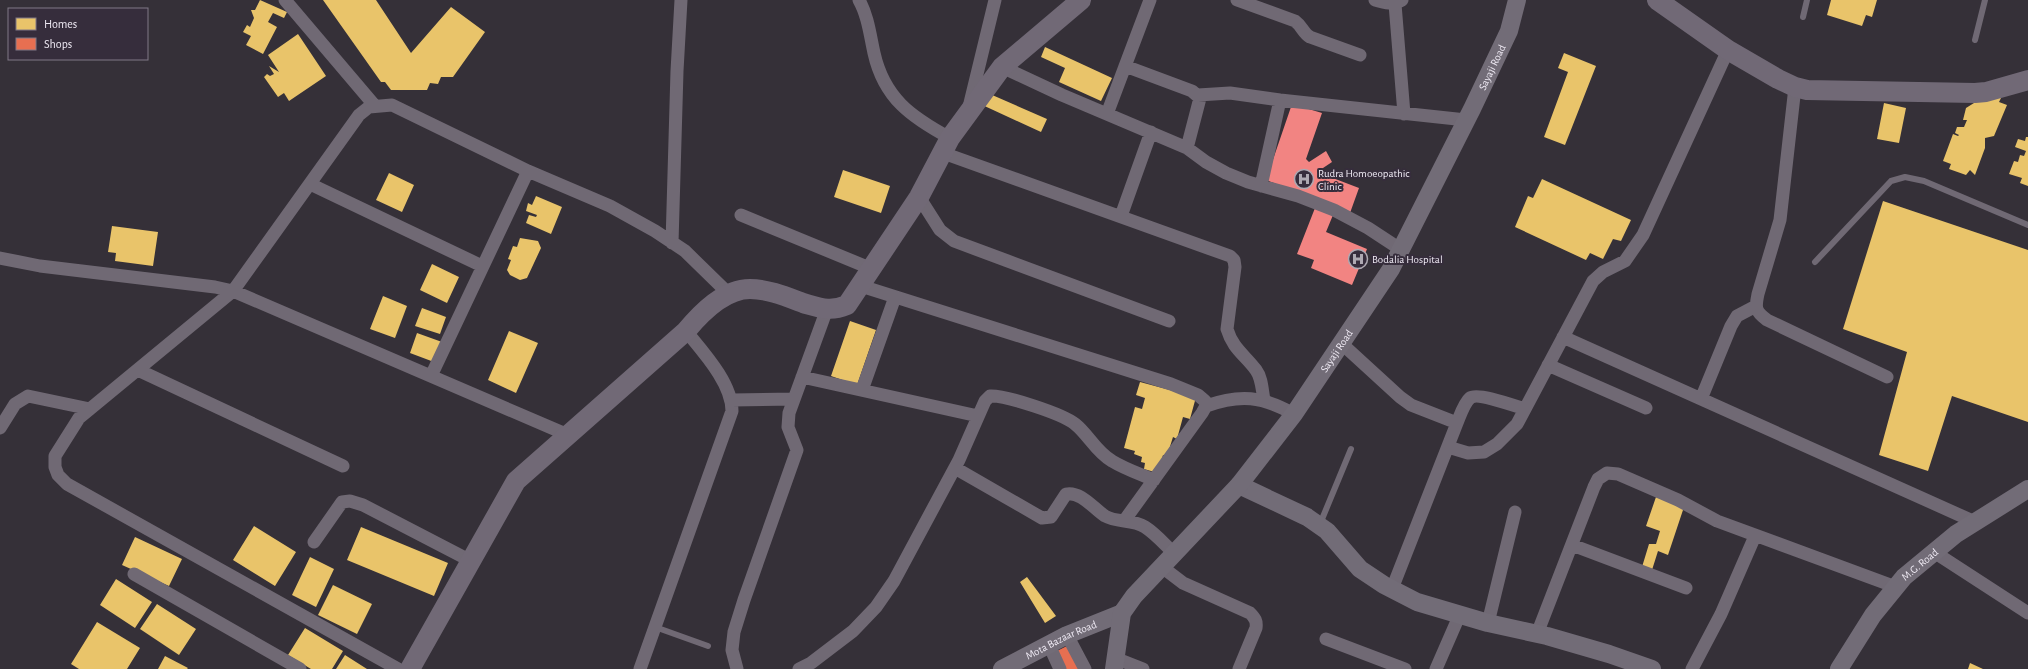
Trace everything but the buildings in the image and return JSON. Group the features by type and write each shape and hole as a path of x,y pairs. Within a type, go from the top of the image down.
{"main road":[{"path":"410,669 516,481 686,331 704,309 729,294 750,289 774,293 827,309 835,310 847,305 919,197 947,145 967,114 1002,67 1081,0"},
{"name":"Sayaji Road","path":"1114,663 1122,613 1134,596 1239,485 1294,414 1391,269 1509,31 1517,0"},
{"path":"1509,31 1531,0"},
{"path":"1657,0 1728,50 1795,87 1808,90 1975,93 1986,92 2028,80"},
{"path":"1239,485 1307,517 1327,531 1344,548 1360,568 1392,589 1416,602 1488,623 1537,634 1609,654 1652,669"},
{"name":"M.G. Road","path":"1839,669 1873,615 1904,577 1956,534 2028,490"},
{"name":"Mota Bazaar Road","path":"1002,669 1067,635 1122,613"}],"street":[{"path":"285,0 375,106"},
{"path":"672,243 676,71 681,0"},
{"path":"859,0 866,12 876,66 894,99 947,145 1122,216 1222,251 1234,260 1235,267 1227,329 1230,339 1237,351 1257,371 1264,400"},
{"path":"967,114 995,0"},
{"path":"1107,114 1150,0"},
{"path":"1237,0 1296,22 1302,25 1306,34 1310,37 1360,55"},
{"path":"1375,0 1386,3 1399,2 1404,114"},
{"path":"1448,447 1468,453 1484,452 1497,444 1517,424 1593,281 1604,272 1626,261 1643,235 1728,50"},
{"path":"1125,66 1198,95 1230,93 1280,100 1466,120"},
{"path":"1002,67 1062,95 1187,148 1226,174 1261,186 1298,196 1334,210 1368,228 1400,249"},
{"path":"1795,87 1780,220 1758,294 1756,306 1758,314 1767,320 1887,377"},
{"path":"1187,148 1200,104 1200,98 1198,95"},
{"path":"1261,186 1280,100"},
{"path":"398,669 68,484 58,475 55,466 55,456 79,418 233,291 359,115 369,107 392,105 528,171 610,206 655,231 685,251 729,294"},
{"path":"1122,216 1151,132"},
{"path":"430,376 528,171"},
{"path":"310,184 482,266"},
{"path":"919,197 940,230 954,241 1169,321"},
{"path":"741,215 872,269"},
{"path":"0,258 40,266 215,287 233,291 568,435"},
{"path":"861,286 1171,384 1198,395 1204,401 1206,406"},
{"path":"862,390 895,297"},
{"path":"1701,399 1731,326 1737,316 1756,306"},
{"path":"737,669 732,650 734,632 744,600 796,456 797,450 788,427 789,412 827,309"},
{"path":"640,669 732,411 732,400 714,367 686,331"},
{"path":"1563,337 1975,522"},
{"path":"1341,343 1400,397 1411,404 1457,423"},
{"path":"1548,365 1646,408"},
{"path":"138,370 343,466"},
{"path":"802,377 978,416"},
{"path":"0,428 15,404 28,396 90,409"},
{"path":"799,669 811,663 853,631 876,607 901,568 955,468 985,401 990,396 997,396 1060,416 1075,424 1091,443 1111,461 1154,480"},
{"path":"1392,589 1457,423 1469,398 1475,396 1525,409"},
{"path":"1124,521 1206,406 1223,400 1242,397 1264,400 1278,405 1294,414"},
{"path":"732,400 794,398"},
{"path":"955,468 1042,518 1051,517 1063,497 1071,493 1077,495 1106,516 1144,526 1175,554"},
{"path":"1537,634 1594,487 1598,479 1607,474 1618,474 1678,500 1717,521 1896,587"},
{"path":"314,542 342,502 350,501 363,505 471,561"},
{"path":"1488,623 1515,512"},
{"path":"1692,669 1721,614 1756,536"},
{"path":"1572,545 1686,588"},
{"path":"1934,552 2028,613"},
{"path":"1162,567 1183,583 1250,613 1255,618 1257,622 1256,628 1239,669"},
{"path":"134,574 300,669"},
{"path":"1436,669 1460,614"},
{"path":"1067,635 1085,669"},
{"path":"1326,639 1405,669"},
{"path":"1049,645 1060,669"},
{"path":"1114,663 1143,669"}],"lane":[{"path":"1803,17 1807,0"},
{"path":"1975,40 1985,0"},
{"path":"1815,262 1891,181 1905,177 1924,181 2028,225"},
{"path":"1319,526 1351,449"},
{"path":"655,627 708,646"}],"place":[{"name":"Rudra Homoeopathic Clinic","path":"1304,179"},
{"name":"Bodalia Hospital","path":"1358,259"}]}
